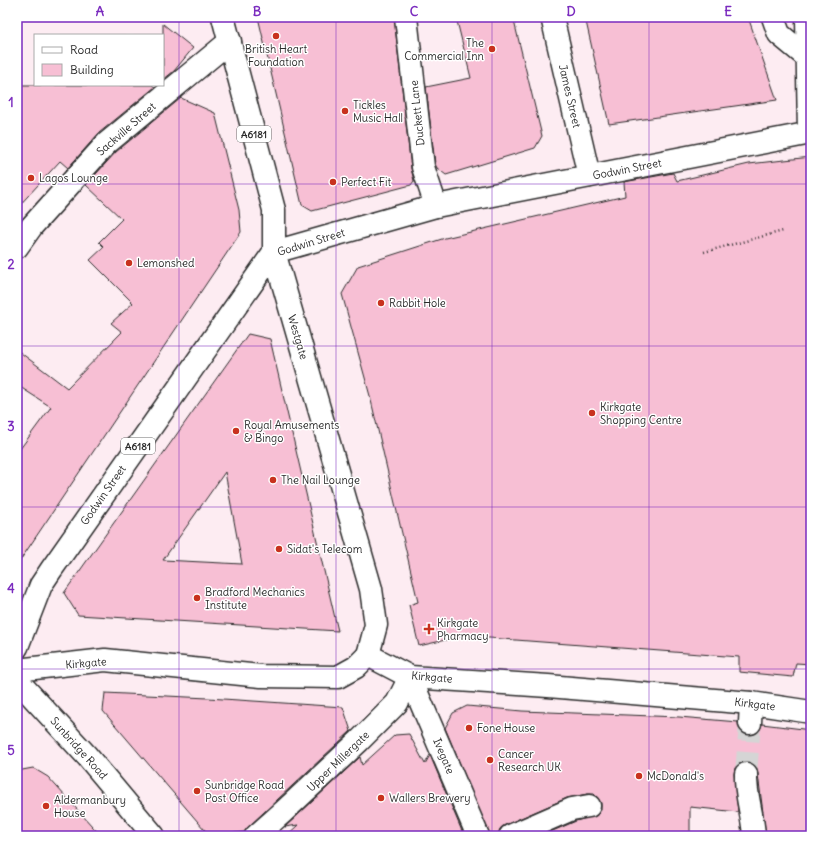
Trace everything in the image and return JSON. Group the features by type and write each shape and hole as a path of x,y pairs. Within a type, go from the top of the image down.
{"street":[{"name":"Westgate","path":"223,17 274,210 274,252 371,589 376,625 368,655"},
{"name":"Duckett Lane","path":"406,17 423,167 436,206"},
{"name":"James Street","path":"552,17 588,176"},
{"path":"772,17 779,34 808,58"},
{"path":"807,17 810,133"},
{"name":"Sackville Street","path":"17,247 32,226 107,144 230,41"},
{"name":"Godwin Street","path":"17,647 41,585 274,252 436,206 810,133"},
{"name":"Kirkgate","path":"17,670 105,660 261,676 338,677 356,667 368,655 410,677 548,686 751,713 811,712"},
{"name":"Upper Millergate","path":"256,836 359,741 397,703 410,677"},
{"name":"Ivegate","path":"410,677 478,836"},
{"name":"Sunbridge Road","path":"17,680 87,756 154,836"},
{"path":"746,774 746,786 753,820 754,836"},
{"path":"510,836 572,809 589,806"}],"path":[{"path":"704,252 783,231"}],"shaded area":[{"path":"17,17 811,17 811,836 17,836"}],"building":[{"path":"258,17 394,17 411,168 414,181 411,185 312,211 302,205"},
{"path":"456,17 513,17 542,136 535,148 446,175 437,168 435,164 426,87 471,78"},
{"path":"585,17 748,17 777,100 609,124"},
{"path":"163,24 193,48 174,71 164,79 164,34"},
{"path":"17,85 155,87 99,133 68,168 60,161 17,208"},
{"path":"181,98 215,113 239,210 241,232 17,565 17,453 51,407 17,385 17,350 67,388 122,332 111,323 133,303 90,260 104,247 99,242 122,219 86,185 116,152"},
{"name":"Kirkgate Shopping Centre","path":"811,157 811,664 796,663 793,677 739,672 739,657 463,636 419,646 409,605 418,602 370,396 342,294 358,266 445,238 625,196 624,182 673,173 677,181 749,164"},
{"path":"248,334 270,339 338,631 78,615 64,593","holes":["225,472 242,564 163,560"]},
{"path":"105,693 343,707 351,731 244,832 210,836 103,711"},
{"path":"467,706 522,711 679,717 738,722 739,729 744,734 749,735 756,734 760,730 762,724 811,730 811,836 766,836 757,768 753,763 746,762 739,763 735,768 734,774 738,812 690,807 690,834 541,836 576,821 597,815 601,810 601,803 594,794 587,794 567,798 505,825 500,829 498,836 490,836 445,728 453,713"},
{"path":"409,734 425,764 430,755 464,836 286,836 298,825 285,827 360,757 362,765 395,735"},
{"name":"Aldermanbury House","path":"33,768 48,777 101,836 17,836 17,771"}],"tunnel":[{"path":"746,774 750,723"}],"place":[{"name":"British Heart Foundation","path":"276,36"},
{"name":"The Commercial Inn","path":"492,49"},
{"name":"Tickles Music Hall","path":"345,111"},
{"name":"Lagos Lounge","path":"31,178"},
{"name":"Perfect Fit","path":"333,182"},
{"name":"Lemonshed","path":"129,263"},
{"name":"Rabbit Hole","path":"381,303"},
{"name":"Kirkgate Shopping Centre","path":"592,413"},
{"name":"Royal Amusements & Bingo","path":"236,431"},
{"name":"The Nail Lounge","path":"273,480"},
{"name":"Sidat's Telecom","path":"279,549"},
{"name":"Bradford Mechanics Institute","path":"197,598"},
{"name":"Kirkgate Pharmacy","path":"429,629"},
{"name":"Fone House","path":"469,728"},
{"name":"Cancer Research UK","path":"490,760"},
{"name":"McDonald's","path":"639,776"},
{"name":"Sunbridge Road Post Office","path":"197,791"},
{"name":"Wallers Brewery","path":"381,798"},
{"name":"Aldermanbury House","path":"46,806"}]}
